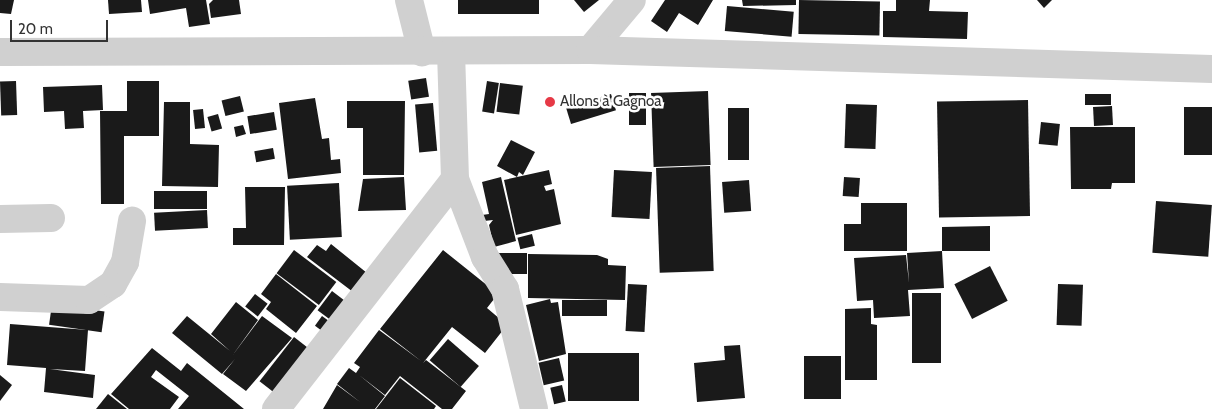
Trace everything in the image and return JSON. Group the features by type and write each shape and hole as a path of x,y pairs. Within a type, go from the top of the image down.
{"street":[{"path":"409,0 422,52"},
{"path":"590,50 632,0"},
{"path":"0,52 450,53 590,50 1212,68"},
{"path":"450,53 455,179 485,257 506,289 534,409"},
{"path":"276,409 455,179"},
{"path":"0,219 51,218"},
{"path":"0,297 89,300 113,284 125,262 132,221"}],"building":[{"path":"0,0 14,0 11,14 0,13"},
{"path":"108,0 141,0 142,12 109,14"},
{"path":"148,0 206,0 210,24 189,27 186,8 150,14"},
{"path":"213,0 239,0 241,14 211,18 209,4"},
{"path":"458,0 539,0 539,14 458,14"},
{"path":"574,0 599,0 584,12"},
{"path":"665,0 713,0 698,25 679,13 667,32 651,21"},
{"path":"742,0 796,0 796,5 743,6"},
{"path":"799,0 880,1 879,35 798,34"},
{"path":"896,0 930,0 929,11 968,12 967,39 883,37 883,11 896,11"},
{"path":"1037,0 1052,0 1044,8"},
{"path":"727,6 794,12 792,37 725,31"},
{"path":"426,78 429,97 411,100 408,81"},
{"path":"16,81 17,115 1,116 0,82"},
{"path":"127,81 159,81 159,136 124,136 124,204 101,204 100,111 127,111"},
{"path":"487,81 499,83 494,113 482,112"},
{"path":"500,83 523,86 519,115 496,112"},
{"path":"102,85 103,110 83,111 84,128 65,129 64,111 44,112 43,87"},
{"path":"708,91 711,165 654,167 651,93"},
{"path":"629,93 646,93 646,125 629,125"},
{"path":"611,94 616,110 571,124 566,108"},
{"path":"1085,94 1111,94 1111,105 1085,105"},
{"path":"240,96 244,112 225,116 222,101"},
{"path":"315,98 322,139 329,138 331,160 340,159 341,173 288,179 279,103"},
{"path":"1028,100 1030,216 939,218 937,102"},
{"path":"347,101 405,101 404,175 363,175 363,128 347,128"},
{"path":"164,102 190,102 190,144 219,145 218,187 162,186"},
{"path":"433,103 437,151 419,152 415,105"},
{"path":"846,104 877,105 875,149 844,148"},
{"path":"1112,106 1113,125 1094,126 1093,107"},
{"path":"1184,107 1212,107 1212,155 1184,155"},
{"path":"728,108 749,108 749,160 728,160"},
{"path":"203,109 205,128 195,129 193,110"},
{"path":"274,112 277,130 250,134 247,116"},
{"path":"218,114 222,128 212,131 207,117"},
{"path":"1041,122 1060,124 1058,146 1039,144"},
{"path":"243,125 246,134 236,137 234,127"},
{"path":"1070,127 1135,127 1135,183 1112,183 1111,189 1071,189"},
{"path":"511,140 535,152 523,175 519,172 517,177 497,166"},
{"path":"273,148 275,159 256,162 254,151"},
{"path":"710,166 714,271 660,273 656,168"},
{"path":"549,170 552,184 544,186 546,191 554,189 561,224 516,235 504,180"},
{"path":"614,170 652,172 649,219 612,217"},
{"path":"404,177 406,210 358,211 363,179"},
{"path":"501,177 516,241 494,247 489,225 493,220 484,221 482,215 489,214 482,182"},
{"path":"844,177 860,178 859,197 843,196"},
{"path":"749,180 751,211 724,213 722,182"},
{"path":"339,183 342,237 290,240 287,186"},
{"path":"245,187 285,187 284,245 233,245 233,228 246,228"},
{"path":"154,191 207,191 207,209 154,209"},
{"path":"1156,201 1212,205 1208,257 1152,253"},
{"path":"861,203 907,203 907,251 844,251 844,224 861,224"},
{"path":"207,210 208,228 155,231 154,213"},
{"path":"990,226 990,251 942,251 942,227"},
{"path":"532,234 535,246 520,249 517,238"},
{"path":"331,244 367,273 353,292 307,257 317,245 326,251"},
{"path":"294,250 336,282 319,305 277,273"},
{"path":"443,250 498,294 487,308 507,325 485,353 452,327 423,363 426,360 466,391 452,409 442,409 400,376 385,395 359,375 385,396 375,409 323,409 337,385 360,402 337,384 349,368 356,373 360,367 354,363 379,330 421,361 380,329"},
{"path":"942,251 944,288 908,290 910,316 874,318 873,300 857,301 854,258 906,255 909,283 907,253"},
{"path":"497,253 527,253 527,274 497,274"},
{"path":"528,254 597,255 608,259 608,265 626,266 625,300 528,298"},
{"path":"990,266 1008,301 972,319 954,284"},
{"path":"276,274 317,306 296,333 266,309 271,302 261,294"},
{"path":"628,284 647,285 645,332 626,331"},
{"path":"1058,284 1083,285 1082,326 1057,325"},
{"path":"332,291 349,304 334,323 318,310"},
{"path":"912,293 941,293 941,363 912,363"},
{"path":"255,294 268,304 258,316 245,307"},
{"path":"550,299 551,303 558,302 566,354 539,361 526,305"},
{"path":"562,300 607,300 607,316 562,316"},
{"path":"236,302 258,320 232,356 262,316 292,338 246,391 223,374 235,359 222,374 172,333 187,316 230,351 211,334"},
{"path":"52,304 104,311 102,332 49,325"},
{"path":"871,308 871,324 877,325 877,380 845,380 845,309"},
{"path":"322,316 333,324 326,334 315,326"},
{"path":"10,324 88,330 85,371 50,369 95,375 93,398 44,392 46,368 7,365"},
{"path":"294,337 308,348 274,392 260,381"},
{"path":"448,339 479,366 461,387 430,360"},
{"path":"740,345 745,398 697,402 694,363 725,360 724,346"},
{"path":"152,348 181,371 187,363 244,409 178,409 189,396 156,370 151,377 179,397 170,409 129,409 111,394"},
{"path":"568,353 639,353 639,401 568,401"},
{"path":"804,356 841,356 841,399 804,399"},
{"path":"559,358 564,380 544,385 539,363"},
{"path":"0,375 12,385 0,401"},
{"path":"400,378 436,406 434,409 376,409"},
{"path":"562,385 566,402 554,404 550,388"},
{"path":"108,394 127,409 96,409"}],"place":[{"name":"Allons à Gagnoa","path":"550,102"}]}
